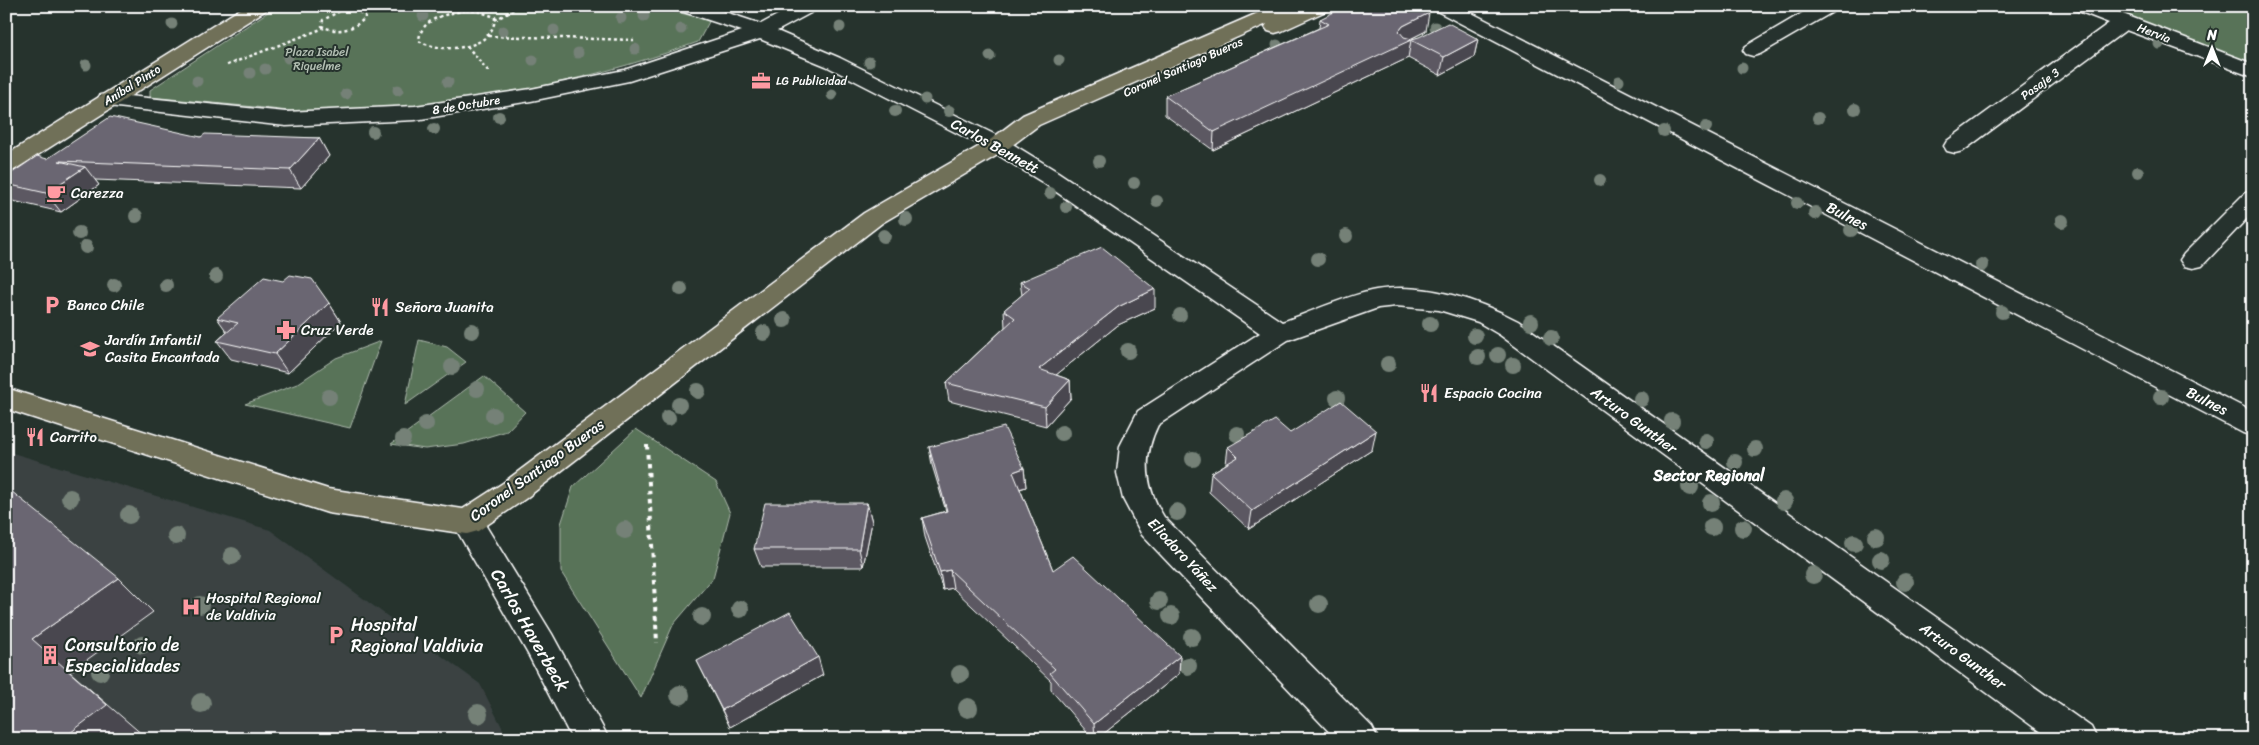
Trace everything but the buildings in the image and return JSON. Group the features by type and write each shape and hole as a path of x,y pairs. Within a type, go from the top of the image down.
{"main road":[{"name":"Aníbal Pinto","path":"6,164 259,6"},
{"name":"Coronel Santiago Bueras","path":"6,398 328,501 467,522 553,461 874,218 998,145 1038,124 1291,6"},
{"name":"Coronel Santiago Bueras","path":"1038,124 1321,6"}],"street":[{"name":"Carlos Bennett","path":"685,6 763,32 833,62 998,145 1050,177 1280,333"},
{"name":"8 de Octubre","path":"108,100 286,119 415,113 531,95 629,75 763,32 809,6"},
{"name":"Bulnes","path":"1442,6 1459,24 2253,425"},
{"path":"1753,50 1829,6"},
{"name":"Hervia","path":"2082,6 2115,14 2253,70"},
{"name":"Pasaje 3","path":"1955,146 2115,14"},
{"path":"2193,260 2253,198"},
{"name":"Arturo Gunther","path":"1280,333 1375,298 1396,297 1439,301 1464,307 1487,316 1509,328 2079,739"},
{"name":"Eliodoro Yáñez","path":"1280,333 1148,418 1138,435 1132,454 1131,474 1134,492 1141,510 1153,526 1360,739"},
{"name":"Carlos Haverbeck","path":"467,522 540,644 591,739"}],"path":[{"path":"347,10 359,10 365,15 365,18 357,25 344,30 330,30 322,26 323,20 347,10 350,6"},
{"path":"495,20 520,6"},
{"path":"478,11 488,13 495,20 494,30 488,36 467,46 432,48 419,41 418,35 421,28 429,22 453,12 478,11"},
{"path":"488,36 634,40"},
{"path":"467,46 491,74"},
{"path":"648,445 657,643"}],"shaded area":[{"name":"Hospital Regional de Valdivia","path":"6,451 270,530 480,684 508,739 6,739"}],"green space":[{"name":"Plaza Isabel Riquelme","path":"277,6 650,6 710,20 698,42 652,58 555,83 456,101 357,111 308,112 150,97 150,90"},
{"path":"2136,6 2253,6 2253,64 2123,15"},
{"path":"419,340 447,347 466,362 405,405"},
{"path":"381,341 350,428 245,404 297,384 336,358"},
{"path":"484,376 525,412 507,431 464,444 425,449 391,444"},
{"path":"636,429 716,482 730,513 713,578 673,625 641,698 561,572 561,524 573,487"}],"place":[{"name":"LG Publicidad","path":"761,81"},
{"name":"Carezza","path":"56,193"},
{"name":"Banco Chile","path":"52,305"},
{"name":"Señora Juanita","path":"380,307"},
{"name":"Cruz Verde","path":"286,330"},
{"name":"Jardín Infantil Casita Encantada","path":"90,349"},
{"name":"Espacio Cocina","path":"1429,393"},
{"name":"Carrito","path":"35,437"},
{"name":"Hospital Regional de Valdivia","path":"191,607"},
{"name":"Hospital Regional Valdivia","path":"336,635"},
{"name":"Consultorio de Especialidades","path":"50,655"}],"district":[{"name":"Sector Regional","path":"1709,475"}]}
